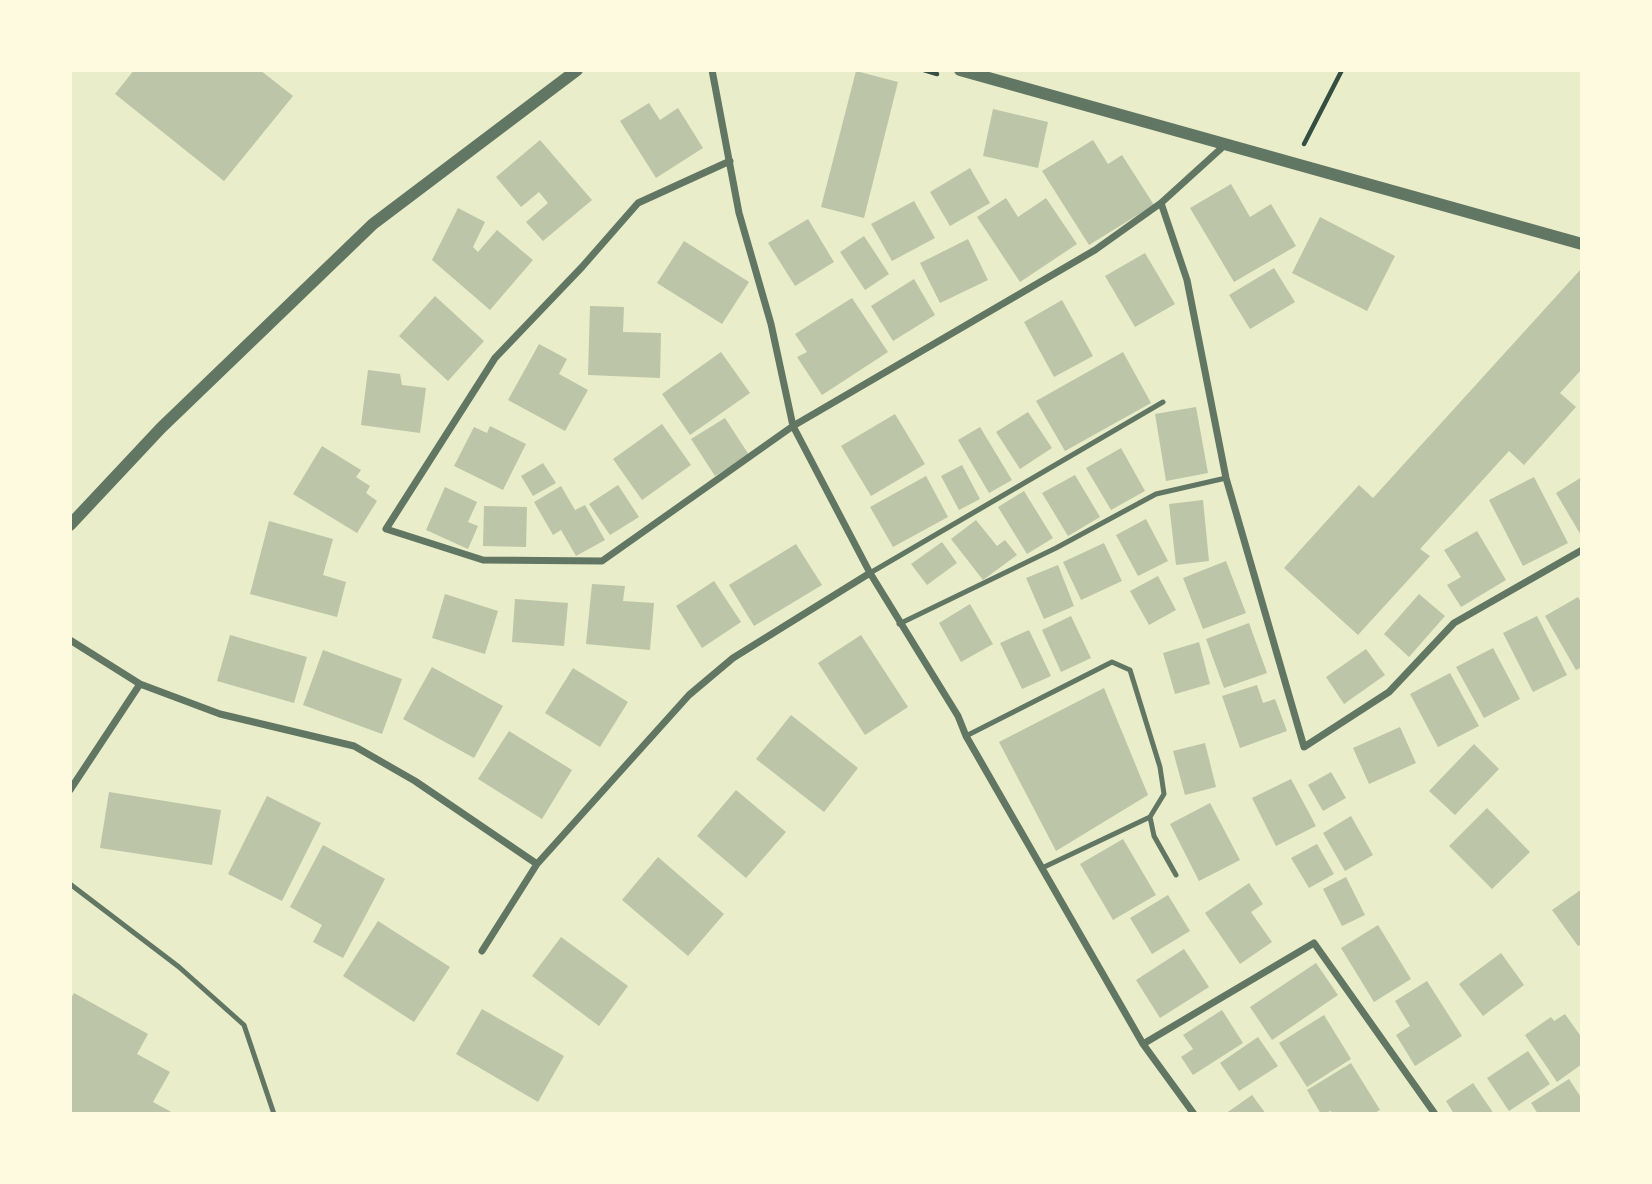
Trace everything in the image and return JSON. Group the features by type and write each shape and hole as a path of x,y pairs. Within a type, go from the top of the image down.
{"street":[{"path":"70,525 161,428 373,224 578,70"},
{"path":"712,70 739,213 771,324 793,426 870,573 958,716 966,736 1143,1044 1194,1114"},
{"path":"960,70 1582,244"},
{"path":"730,161 638,203 582,267 495,358 386,529 483,559 602,561 793,426 1095,250 1161,203 1226,144"},
{"path":"1161,203 1186,280 1226,478 1304,747 1389,692 1454,623 1582,550"},
{"path":"482,951 537,864 689,695 733,658 870,573"},
{"path":"70,640 140,684 220,713 354,746 415,781 537,864"},
{"path":"70,790 140,684"},
{"path":"1143,1044 1314,943 1435,1114"}],"lane":[{"path":"870,573 1163,402"},
{"path":"900,624 1056,548 1156,494 1226,478"},
{"path":"966,736 1112,662 1130,670 1160,767 1164,794 1150,817 1042,868"},
{"path":"1150,817 1154,836 1175,874"},
{"path":"70,884 179,967 244,1025 274,1114"}],"path":[{"path":"1295,164 1342,70"}],"building":[{"path":"134,70 260,70 293,96 224,181 115,94"},
{"path":"856,71 898,82 864,218 821,207"},
{"path":"649,103 660,120 678,108 703,148 656,178 620,121"},
{"path":"993,109 1048,122 1038,168 983,156"},
{"path":"540,140 592,200 543,241 526,222 548,203 539,192 521,207 496,177"},
{"path":"1093,140 1108,164 1122,155 1154,205 1089,245 1042,171"},
{"path":"970,168 990,203 950,226 930,192"},
{"path":"1231,184 1250,217 1271,204 1296,246 1234,282 1190,208"},
{"path":"1006,198 1018,217 1046,198 1077,244 1020,282 977,217"},
{"path":"914,201 935,238 892,261 871,224"},
{"path":"458,208 485,222 473,247 478,252 497,230 533,260 490,310 432,260"},
{"path":"1320,217 1395,256 1367,311 1292,273"},
{"path":"808,219 834,262 795,286 768,243"},
{"path":"864,236 889,274 865,290 840,252"},
{"path":"968,239 988,280 940,303 920,263"},
{"path":"684,241 749,282 722,324 657,283"},
{"path":"1145,253 1175,304 1135,327 1105,276"},
{"path":"1274,268 1295,302 1250,329 1229,295"},
{"path":"1582,268 1582,369 1560,393 1576,407 1524,465 1509,451 1420,549 1430,556 1358,635 1284,568 1359,485 1373,498"},
{"path":"914,279 935,315 893,341 871,306"},
{"path":"435,296 484,341 448,381 399,336"},
{"path":"852,298 888,352 822,395 797,357 807,352 795,334"},
{"path":"1062,300 1093,356 1054,377 1024,322"},
{"path":"590,306 624,307 623,332 661,333 660,378 588,375"},
{"path":"539,344 567,359 559,374 588,390 565,431 508,400"},
{"path":"721,352 750,393 690,435 662,394"},
{"path":"1123,352 1151,403 1065,451 1036,401"},
{"path":"368,370 400,374 402,385 426,388 420,433 361,425"},
{"path":"1196,407 1208,473 1166,481 1155,414"},
{"path":"1028,412 1052,448 1020,469 996,432"},
{"path":"895,414 925,464 871,496 841,446"},
{"path":"725,418 749,455 715,476 691,439"},
{"path":"662,424 691,465 642,500 613,459"},
{"path":"490,426 526,444 503,490 454,466 474,427 487,433"},
{"path":"980,427 1012,480 989,493 958,440"},
{"path":"322,446 361,470 356,477 370,486 366,493 377,501 357,533 293,494"},
{"path":"1121,448 1145,491 1111,510 1086,468"},
{"path":"543,463 556,483 533,496 521,476"},
{"path":"962,465 980,499 959,510 941,476"},
{"path":"1075,475 1100,517 1068,536 1042,493"},
{"path":"926,476 948,517 893,547 870,507"},
{"path":"1534,477 1568,543 1523,566 1489,500"},
{"path":"1582,477 1582,537 1556,493"},
{"path":"618,485 639,517 610,535 589,504"},
{"path":"561,486 575,510 585,505 605,540 576,556 561,530 553,535 534,502"},
{"path":"445,487 477,502 468,522 478,526 468,549 426,530"},
{"path":"1024,491 1053,538 1027,554 998,507"},
{"path":"1203,500 1209,561 1176,565 1169,504"},
{"path":"484,506 527,507 526,547 483,546"},
{"path":"1146,519 1168,561 1138,576 1116,535"},
{"path":"976,520 997,546 1005,540 1017,555 983,580 951,539"},
{"path":"269,521 333,539 323,575 346,582 337,617 250,594"},
{"path":"1477,531 1506,580 1461,607 1447,585 1461,577 1444,550"},
{"path":"942,542 957,563 927,585 911,564"},
{"path":"1104,543 1122,581 1081,600 1063,562"},
{"path":"796,544 822,585 754,626 729,585"},
{"path":"1226,561 1246,613 1203,629 1183,578"},
{"path":"1058,565 1074,606 1044,619 1026,578"},
{"path":"1158,576 1176,610 1149,625 1130,591"},
{"path":"714,581 741,622 702,648 676,606"},
{"path":"592,584 625,586 623,601 654,603 650,650 586,644"},
{"path":"445,594 498,611 485,654 432,638"},
{"path":"1419,594 1445,616 1409,657 1384,634"},
{"path":"1578,597 1582,604 1582,667 1576,670 1545,616"},
{"path":"515,599 568,603 564,646 512,642"},
{"path":"970,604 993,644 961,662 939,623"},
{"path":"1071,616 1091,658 1061,672 1042,630"},
{"path":"1537,616 1567,675 1533,692 1503,633"},
{"path":"1249,623 1267,673 1224,688 1206,639"},
{"path":"1029,630 1051,676 1022,689 1000,643"},
{"path":"230,635 307,657 294,703 217,681"},
{"path":"861,635 908,707 865,735 818,663"},
{"path":"1199,642 1210,684 1175,694 1163,653"},
{"path":"1493,648 1520,699 1484,718 1456,667"},
{"path":"1366,649 1385,675 1344,704 1326,677"},
{"path":"323,650 402,679 382,734 303,705"},
{"path":"432,667 503,706 474,758 403,719"},
{"path":"573,668 628,702 600,747 545,713"},
{"path":"1450,673 1479,726 1438,747 1410,694"},
{"path":"1257,685 1263,703 1275,699 1287,731 1240,748 1222,696"},
{"path":"1104,688 1148,795 1056,851 999,742"},
{"path":"791,715 858,768 824,812 756,759"},
{"path":"1400,727 1416,763 1369,784 1353,748"},
{"path":"509,731 572,770 542,819 478,779"},
{"path":"1205,743 1216,787 1185,795 1173,751"},
{"path":"1474,744 1499,769 1455,815 1429,791"},
{"path":"1331,772 1346,798 1323,811 1308,785"},
{"path":"1291,779 1316,826 1276,846 1252,798"},
{"path":"736,790 786,832 746,878 697,836"},
{"path":"109,792 221,810 212,865 100,848"},
{"path":"267,796 321,823 282,901 228,874"},
{"path":"1210,803 1240,860 1199,881 1170,824"},
{"path":"1487,808 1530,852 1492,889 1449,846"},
{"path":"1351,816 1373,855 1345,871 1323,833"},
{"path":"1123,839 1156,895 1113,920 1080,864"},
{"path":"1317,844 1334,874 1309,888 1291,858"},
{"path":"323,845 385,879 343,958 313,942 322,925 290,907"},
{"path":"658,857 724,914 688,956 622,900"},
{"path":"1346,877 1365,915 1342,926 1323,889"},
{"path":"1249,883 1263,904 1251,912 1272,942 1240,964 1205,913"},
{"path":"1582,889 1582,944 1578,946 1552,910"},
{"path":"1168,895 1190,931 1152,954 1130,918"},
{"path":"378,921 450,967 414,1022 343,976"},
{"path":"1378,925 1411,979 1374,1002 1341,948"},
{"path":"561,937 628,986 599,1026 532,976"},
{"path":"1184,949 1209,987 1160,1018 1136,980"},
{"path":"1501,953 1524,985 1483,1016 1459,984"},
{"path":"1316,963 1338,995 1272,1040 1250,1007"},
{"path":"1427,981 1462,1036 1415,1066 1396,1035 1410,1026 1395,1001"},
{"path":"74,993 148,1034 137,1054 170,1072 153,1102 175,1114 70,1114 70,1000"},
{"path":"482,1009 564,1056 538,1102 456,1054"},
{"path":"1222,1010 1243,1043 1193,1075 1181,1057 1193,1049 1183,1035"},
{"path":"1565,1014 1582,1038 1582,1064 1557,1082 1525,1035 1551,1017 1554,1021"},
{"path":"1324,1015 1351,1059 1307,1087 1279,1043"},
{"path":"1258,1037 1278,1066 1239,1091 1220,1063"},
{"path":"1528,1051 1550,1084 1509,1111 1487,1078"},
{"path":"1351,1063 1380,1110 1373,1114 1332,1114 1331,1111 1321,1114 1307,1090"},
{"path":"1569,1079 1582,1099 1582,1114 1538,1114 1531,1103"},
{"path":"1473,1083 1494,1114 1454,1114 1446,1101"},
{"path":"1252,1095 1266,1114 1225,1114"}]}
